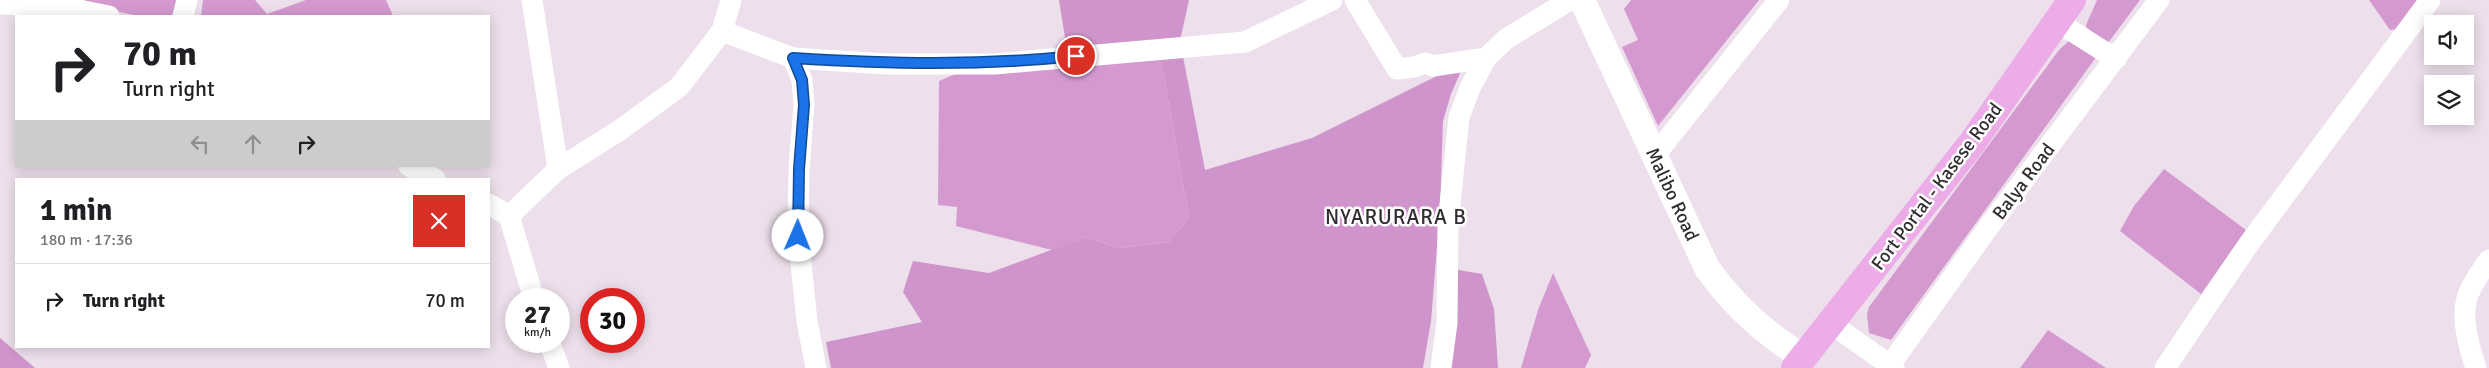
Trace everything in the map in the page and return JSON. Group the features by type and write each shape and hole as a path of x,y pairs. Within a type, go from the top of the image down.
{"highway":[{"name":"Fort Portal - Kasese Road","path":"1799,363 1972,143 2064,11"}],"street":[{"path":"183,15 187,0"},
{"path":"532,0 558,169"},
{"path":"509,216 558,169 620,130 678,87 722,31 731,0"},
{"path":"722,31 793,58 886,64 995,64 1245,42 1332,0"},
{"path":"1355,0 1397,69 1414,67 1425,63 1433,66 1486,58"},
{"path":"1441,368 1447,322 1448,224 1459,117 1470,88 1486,58 1506,39 1570,0"},
{"name":"Malibo Road","path":"1582,0 1710,271 1726,293 1746,314 1782,344 1799,363"},
{"path":"1655,155 1779,0"},
{"name":"Balya Road","path":"1892,367 1990,225 2159,0"},
{"path":"2165,368 2248,245 2430,0"},
{"path":"0,4 58,6 104,15"},
{"path":"2064,11 2116,59"},
{"path":"793,58 802,80 804,105 799,169 798,236 807,321 816,368"},
{"path":"411,167 433,178"},
{"path":"490,205 509,216 531,288"},
{"path":"2476,368 2469,347 2466,322 2467,298 2489,260"},
{"path":"1830,323 1892,367"},
{"path":"553,353 559,368"}],"shaded area":[{"path":"85,0 180,0 176,15 134,15 85,4"},
{"path":"203,0 255,0 267,14 306,0 386,0 393,15 201,15"},
{"path":"1059,0 1189,0 1180,41 1205,170 1312,138 1465,62 1451,94 1443,121 1440,209 1431,321 1423,368 831,368 826,342 922,322 903,292 913,261 989,273 1086,237 1119,248 1169,242 1189,217 1159,49 1068,57"},
{"path":"1631,0 1759,0 1658,126 1622,47 1638,40 1624,9"},
{"path":"2097,0 2140,0 2108,43 2087,29 2086,25"},
{"path":"2369,0 2417,0 2397,29 2390,30"},
{"path":"2071,39 2097,56 1891,340 1869,333 1867,314 1869,307 2059,50"},
{"path":"1159,49 1189,217 1169,242 1119,248 1086,237 1052,250 956,226 957,207 938,205 939,81 967,69"},
{"path":"2164,169 2246,230 2201,294 2120,231 2134,206"},
{"path":"1453,269 1482,274 1494,309 1498,368 1439,368"},
{"path":"1553,273 1591,355 1585,368 1521,368 1538,310"},
{"path":"2048,330 2106,368 2020,368"},
{"path":"0,338 35,368 0,368"}],"district":[{"name":"NYARURARA B","path":"1396,217"}],"route":[{"path":"798,236 799,169 804,105 802,80 793,58 886,64 995,64 1076,56"}]}
